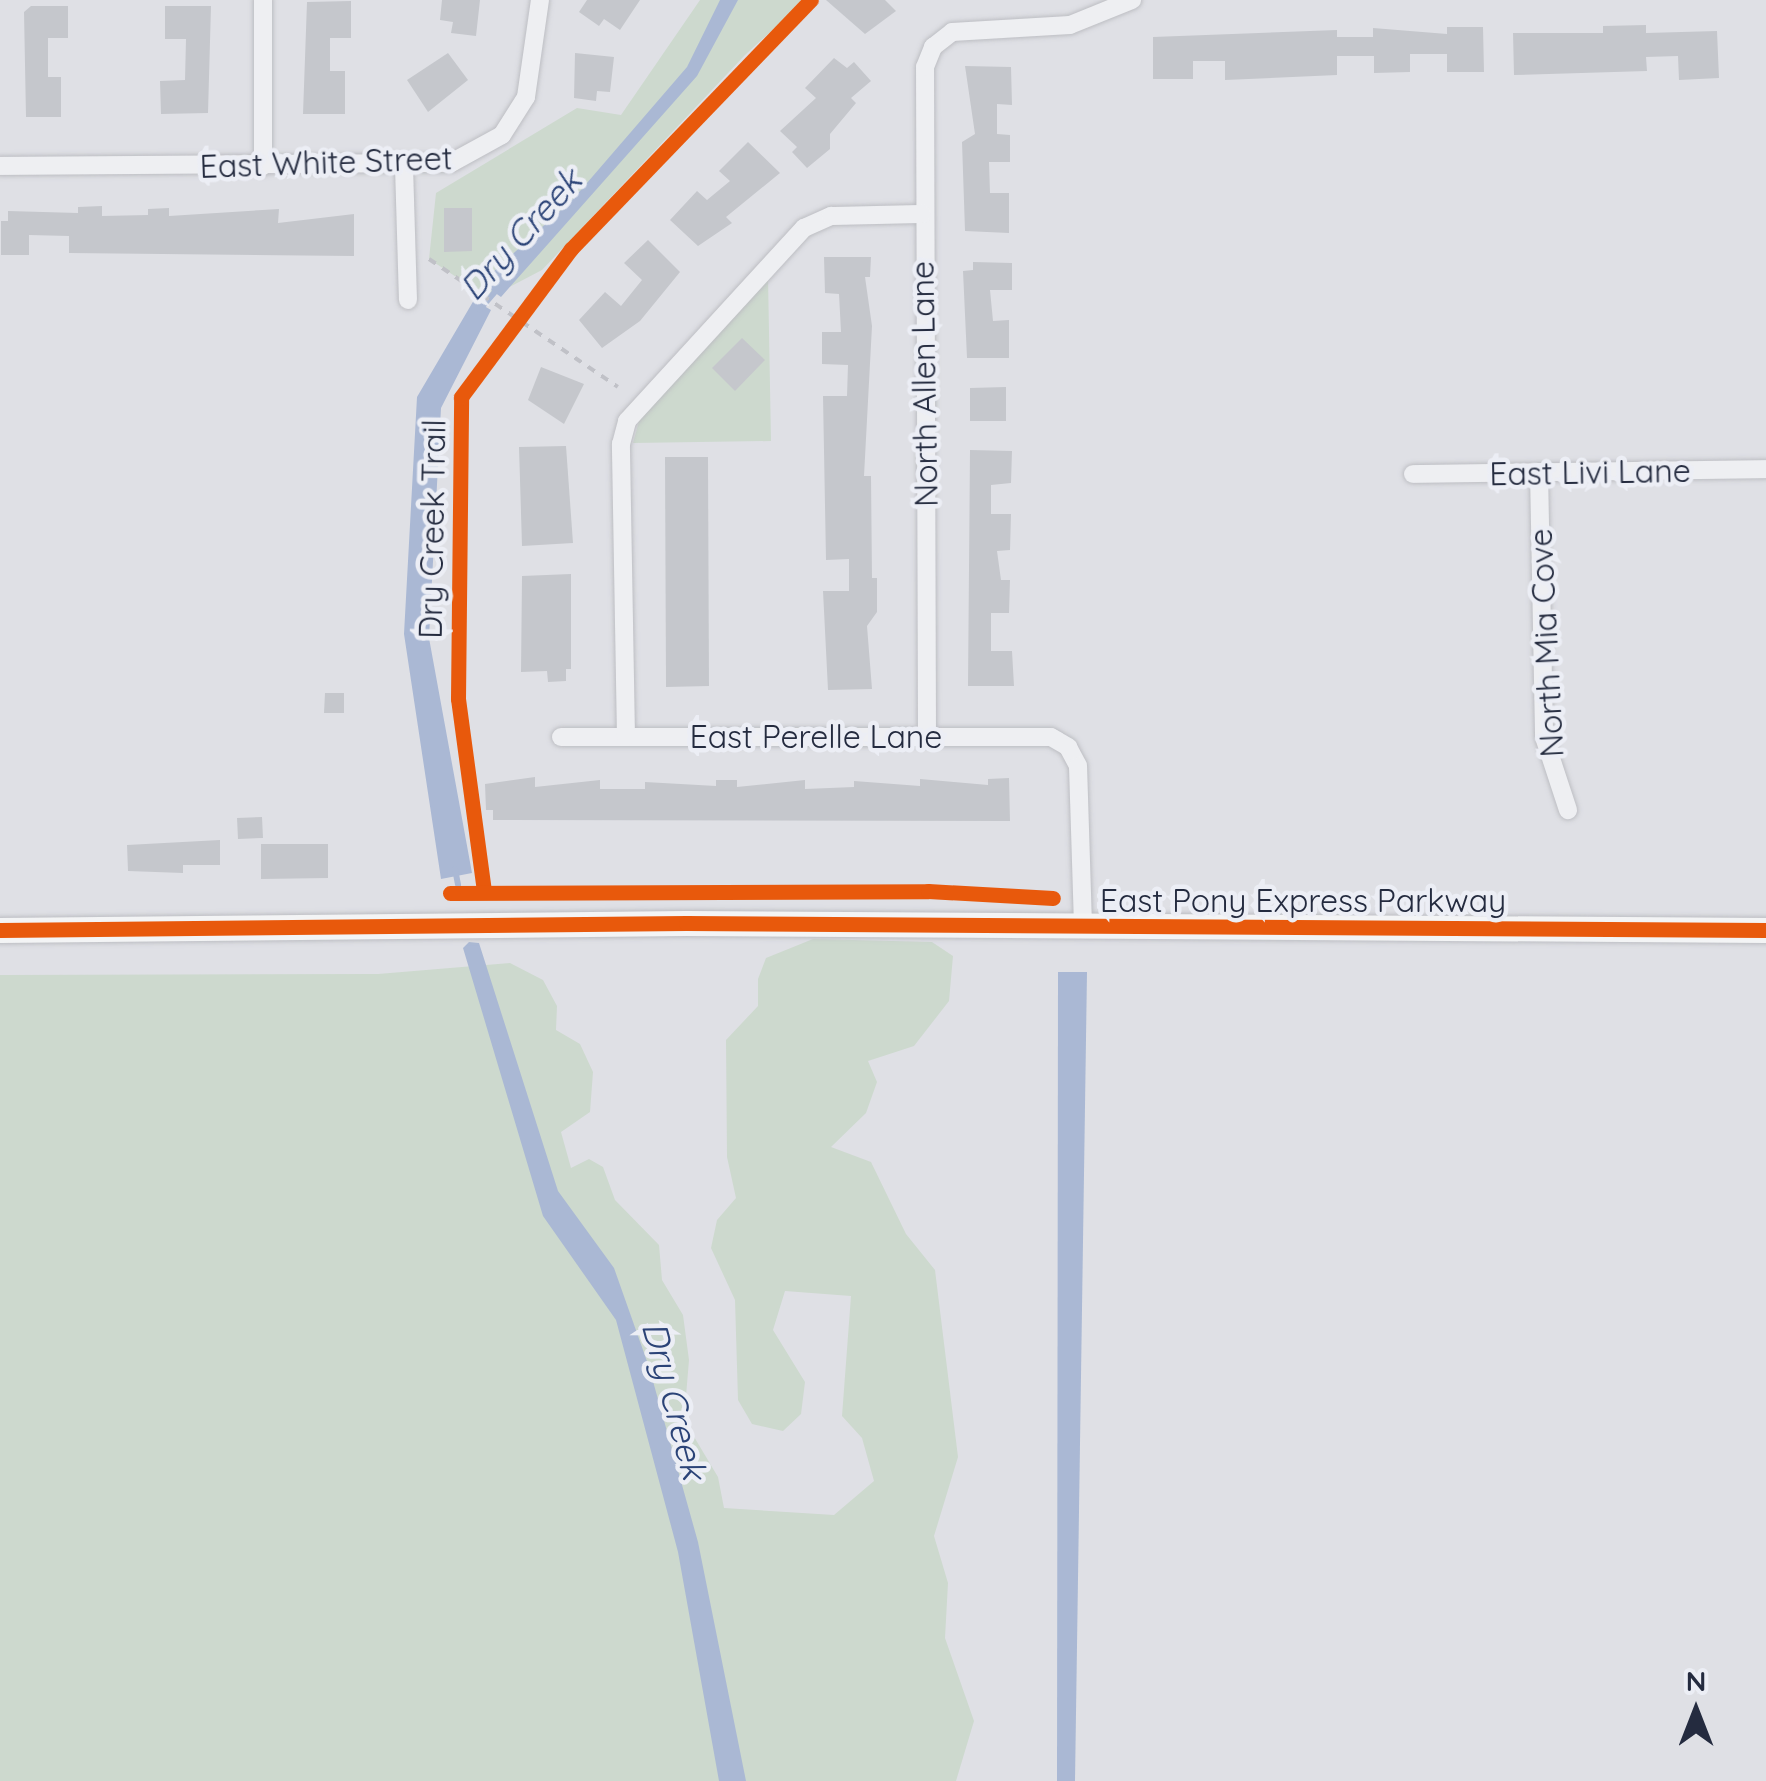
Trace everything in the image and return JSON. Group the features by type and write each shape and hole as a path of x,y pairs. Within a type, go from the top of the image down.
{"street":[{"path":"263,0 263,166"},
{"name":"East White Street","path":"0,166 451,163 502,135 526,98 540,0"},
{"name":"North Allen Lane","path":"927,734 922,214 925,67 941,38 978,28 1063,26 1132,0"},
{"path":"404,166 408,300"},
{"path":"626,736 621,444 628,421 804,228 831,216 922,214"},
{"name":"East Livi Lane","path":"1414,474 1766,470"},
{"name":"North Mia Cove","path":"1539,472 1544,737 1568,810"},
{"name":"East Perelle Lane","path":"561,737 1045,735 1068,746 1078,766 1083,927"},
{"name":"East Pony Express Parkway","path":"0,930 667,923 1766,930"}],"path":[{"path":"429,259 618,387"},
{"path":"507,335 529,305"}],"shaded area":[{"path":"700,0 805,0 745,55 542,270 488,298 429,259 436,193 577,108 621,115"},
{"path":"768,277 771,441 633,443 641,414"},
{"path":"813,939 932,942 953,956 949,1001 914,1046 868,1061 877,1082 866,1113 831,1147 871,1162 906,1234 935,1270 958,1457 934,1536 948,1583 945,1638 974,1721 956,1781 0,1781 0,975 378,974 510,963 543,980 557,1006 556,1030 580,1044 593,1072 590,1112 561,1132 571,1168 589,1159 603,1167 615,1200 659,1245 662,1280 683,1315 689,1360 684,1420 718,1477 724,1508 834,1515 874,1481 862,1438 842,1416 851,1296 785,1291 773,1330 805,1382 801,1414 783,1431 752,1424 738,1400 735,1300 711,1248 717,1220 736,1198 727,1157 726,1040 758,1006 758,979 766,958"}],"water":[{"path":"720,0 738,0 697,76 501,297 481,283 574,198 687,67"},
{"path":"474,300 491,310 441,408 429,638 472,873 441,879 404,634 417,397"},
{"path":"469,942 479,943 558,1191 614,1268 649,1367 698,1542 746,1781 719,1781 678,1552 616,1320 543,1216 463,948"},
{"path":"1058,972 1087,972 1075,1781 1057,1781"}],"building":[{"path":"442,0 480,0 476,36 451,33 453,22 440,20"},
{"path":"587,0 640,0 620,30 604,19 599,26 579,12"},
{"path":"826,0 885,0 896,11 865,34"},
{"path":"351,1 351,38 330,38 330,71 345,71 345,114 303,114 307,2"},
{"path":"31,6 68,6 68,38 48,38 48,77 61,77 61,117 26,117 24,12"},
{"path":"165,6 211,6 208,113 161,114 160,81 185,80 186,39 165,39"},
{"path":"1646,25 1646,33 1717,31 1719,78 1679,80 1678,56 1646,57 1647,71 1514,75 1513,33 1603,33 1603,26"},
{"path":"1447,27 1483,27 1484,72 1447,72 1447,54 1410,54 1410,72 1374,73 1374,56 1337,56 1337,75 1225,80 1225,61 1193,61 1193,79 1153,79 1153,37 1337,30 1337,37 1373,37 1373,28 1447,34"},
{"path":"448,53 468,80 428,112 407,80"},
{"path":"575,53 614,57 610,92 597,91 596,101 574,98"},
{"path":"834,58 847,68 854,62 871,81 851,98 856,103 830,134 830,149 807,168 792,152 797,147 780,131 816,98 805,88"},
{"path":"965,66 1011,67 1012,105 997,104 997,134 1010,135 1010,162 989,162 990,193 1009,193 1009,233 965,231 962,142 975,134"},
{"path":"748,142 780,173 726,217 732,223 698,246 670,220 697,191 707,200 730,181 719,171"},
{"path":"102,206 102,216 148,215 148,209 169,208 169,216 279,209 278,223 354,214 354,256 69,253 69,236 29,235 29,255 1,255 1,221 8,221 8,211 78,213 78,207"},
{"path":"444,208 472,208 472,251 444,252"},
{"path":"648,240 680,272 640,321 602,348 579,320 605,292 621,306 642,280 624,263"},
{"path":"824,257 871,257 870,277 865,277 872,326 864,476 871,476 872,578 877,578 877,612 867,626 872,689 828,690 823,591 849,591 849,559 826,560 823,396 847,396 848,365 822,364 822,332 841,332 839,294 825,293"},
{"path":"973,262 1012,263 1012,290 990,290 993,321 1009,320 1009,358 967,358 963,271 973,270"},
{"path":"742,338 765,360 735,391 712,368"},
{"path":"541,367 584,384 564,424 528,400"},
{"path":"1006,387 1006,421 970,421 970,388"},
{"path":"566,446 573,543 522,546 519,447"},
{"path":"970,450 1012,451 1011,483 991,485 991,514 1011,514 1010,550 997,551 1001,580 1010,580 1009,613 991,613 991,651 1012,651 1014,686 968,686"},
{"path":"665,457 708,457 709,686 666,687"},
{"path":"571,574 571,669 566,669 566,681 548,682 547,671 521,672 522,576"},
{"path":"325,693 344,693 344,713 324,713"},
{"path":"535,777 535,787 600,780 600,789 645,789 645,782 716,786 716,780 737,780 737,787 805,780 805,789 854,787 854,781 920,786 920,779 988,785 988,779 1009,778 1010,821 493,820 493,810 486,810 485,784"},
{"path":"262,817 263,838 238,839 237,818"},
{"path":"220,840 220,865 183,865 183,873 128,871 127,845"},
{"path":"261,844 328,844 328,878 261,879"}],"waterway":[{"name":"Dry Creek","path":"480,309 498,288"},
{"name":"Dry Creek","path":"455,869 458,885"}],"cycle path":[{"name":"Dry Creek Trail","path":"484,891 458,699 461,397 571,249 811,0"},
{"path":"450,893 928,891 1053,898"},
{"path":"0,930 686,923 1766,930"}]}
